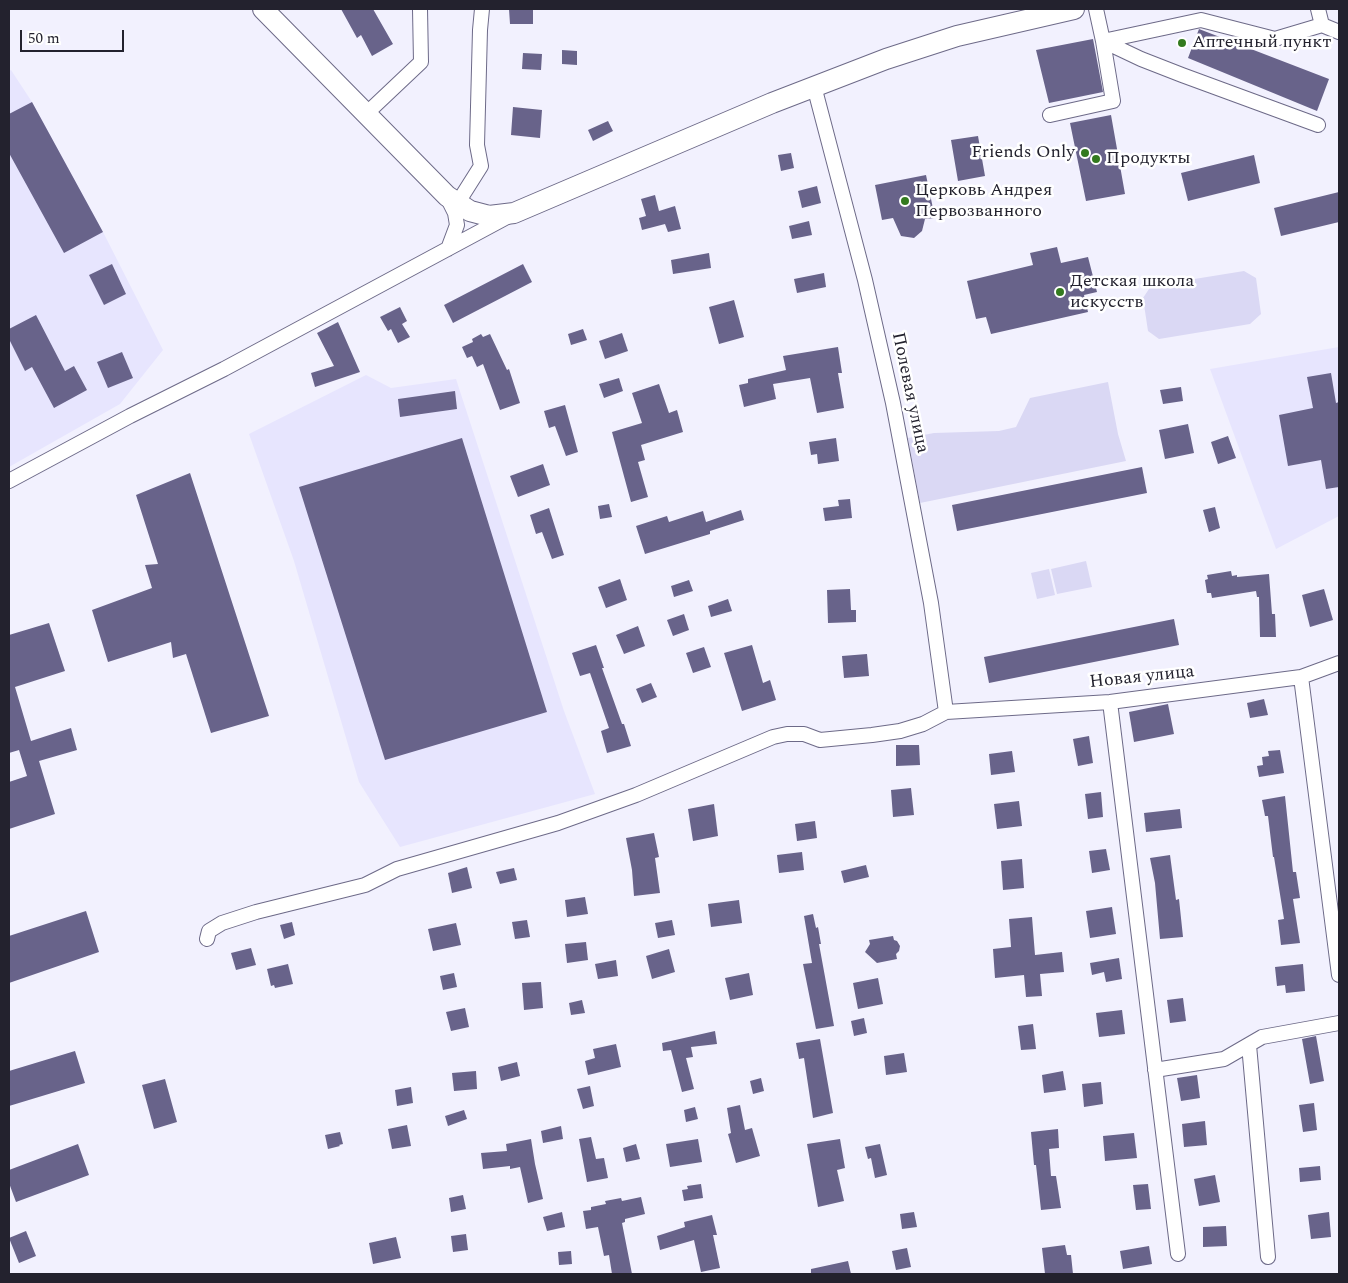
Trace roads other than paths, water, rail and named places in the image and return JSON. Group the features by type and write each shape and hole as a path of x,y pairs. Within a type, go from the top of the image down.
{"main road":[{"path":"263,9 452,200 470,212 488,216 514,213 814,86 886,59 957,36 1074,9"}],"street":[{"path":"366,114 421,62 420,9"},
{"path":"448,249 457,225 452,200 481,166 477,144 482,9"},
{"path":"1050,115 1113,101 1096,9"},
{"path":"1318,9 1322,25"},
{"path":"1103,41 1201,20 1276,39 1322,25 1339,32"},
{"path":"1103,41 1175,73 1318,125"},
{"name":"Полевая улица","path":"814,86 865,280 893,403 932,602 946,712"},
{"path":"9,481 514,213"},
{"name":"Новая улица","path":"946,712 1110,702 1301,678 1339,663"},
{"path":"1301,678 1339,975"},
{"path":"1110,702 1178,1254"},
{"path":"207,939 209,930 222,923 256,912 365,885 397,869 558,823 636,795 773,737 787,734 804,734 820,740 900,731 923,724 946,712"},
{"path":"1155,1070 1224,1060 1262,1037 1339,1023"},
{"path":"1249,1045 1268,1257"}],"place":[{"name":"Аптечный пункт","path":"1182,43"},
{"name":"Friends Only","path":"1085,153"},
{"name":"Продукты","path":"1096,159"},
{"name":"Церковь Андрея Первозванного","path":"905,201"},
{"name":"Детская школа искусств","path":"1060,292"}]}
